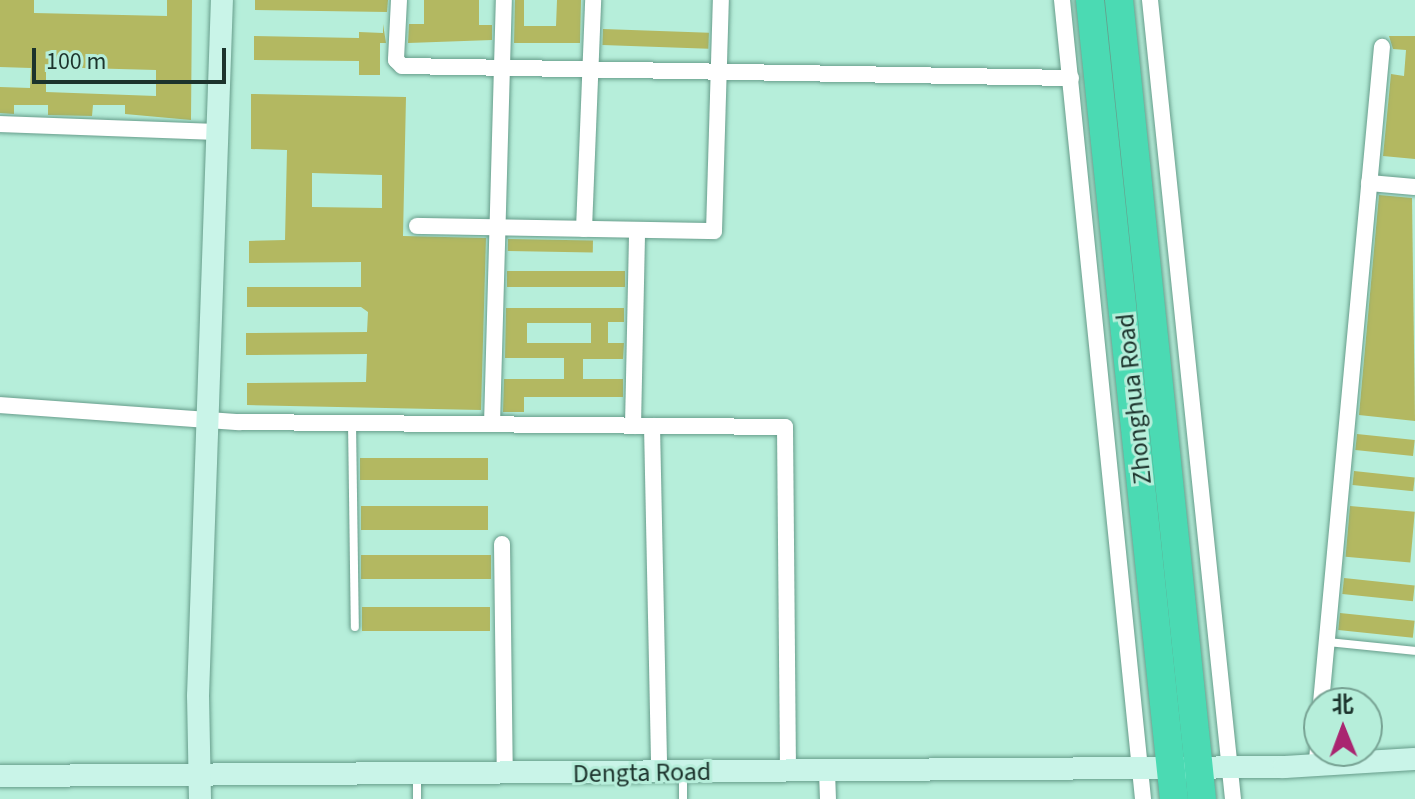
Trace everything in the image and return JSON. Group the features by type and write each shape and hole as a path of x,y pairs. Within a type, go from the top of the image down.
{"highway":[{"name":"Zhonghua Road","path":"1090,0 1174,799"},
{"name":"Zhonghua Road","path":"1119,0 1202,799"}],"street":[{"path":"200,799 207,417 222,0"},
{"path":"399,0 398,65 1071,78"},
{"path":"492,424 504,0"},
{"path":"584,229 593,0"},
{"path":"417,226 714,231 721,0"},
{"path":"1062,0 1143,799"},
{"path":"1150,0 1233,799"},
{"path":"1322,687 1382,47"},
{"path":"0,124 216,132"},
{"path":"1369,183 1415,187"},
{"path":"633,426 637,230"},
{"path":"0,405 207,417 238,422 785,427 788,771"},
{"path":"652,426 659,773"},
{"path":"502,544 505,774"},
{"name":"Dengta Road","path":"1383,760 1415,759"},
{"name":"Dengta Road","path":"1284,767 1303,764"},
{"name":"Dengta Road","path":"0,776 1173,767 1284,767 1334,774 1415,773"},
{"path":"827,771 828,799"}],"lane":[{"path":"352,423 355,627"},
{"path":"1326,642 1415,651"},
{"path":"683,772 683,799"},
{"path":"417,775 417,799"}],"building":[{"path":"0,0 34,0 34,13 167,16 167,0 192,0 191,120 125,114 125,105 93,105 92,116 48,115 48,105 14,105 14,114 0,113 0,87 30,88 31,68 0,67","holes":["46,67 156,70 156,96 46,92"]},
{"path":"255,0 388,0 387,12 255,10"},
{"path":"424,0 479,0 479,25 492,25 492,40 408,43 409,24 424,24"},
{"path":"515,0 524,0 524,26 556,26 557,0 581,0 580,43 514,43"},
{"path":"383,24 386,43 380,43 380,75 359,75 359,61 254,60 254,36 359,38 359,32 383,33"},
{"path":"603,29 709,33 708,49 602,45"},
{"path":"1389,36 1415,36 1415,159 1383,156 1391,74 1404,76 1406,50 1393,49"},
{"path":"251,94 406,97 403,236 486,238 481,410 247,405 247,383 366,382 367,354 246,355 246,333 367,332 368,312 361,307 247,307 247,287 361,287 361,262 249,263 249,241 285,240 287,150 251,149","holes":["312,173 382,175 382,208 312,207"]},
{"path":"1379,195 1412,198 1415,421 1359,415"},
{"path":"508,239 593,240 593,252 508,251"},
{"path":"507,271 625,271 625,287 507,287"},
{"path":"506,308 624,308 624,322 608,322 608,343 624,343 623,359 583,359 583,379 623,379 623,397 524,397 524,412 503,412 504,379 564,379 564,358 505,358","holes":["527,323 591,323 591,343 527,343"]},
{"path":"1357,434 1415,440 1413,456 1355,450"},
{"path":"360,458 488,458 488,480 360,480"},
{"path":"1354,471 1415,477 1413,491 1353,485"},
{"path":"361,506 488,506 488,530 361,530"},
{"path":"1350,506 1415,512 1410,562 1346,557"},
{"path":"361,555 491,555 491,579 361,579"},
{"path":"1344,578 1415,585 1413,601 1342,594"},
{"path":"362,607 490,607 490,631 362,631"},
{"path":"1340,613 1415,621 1413,638 1338,630"}]}
